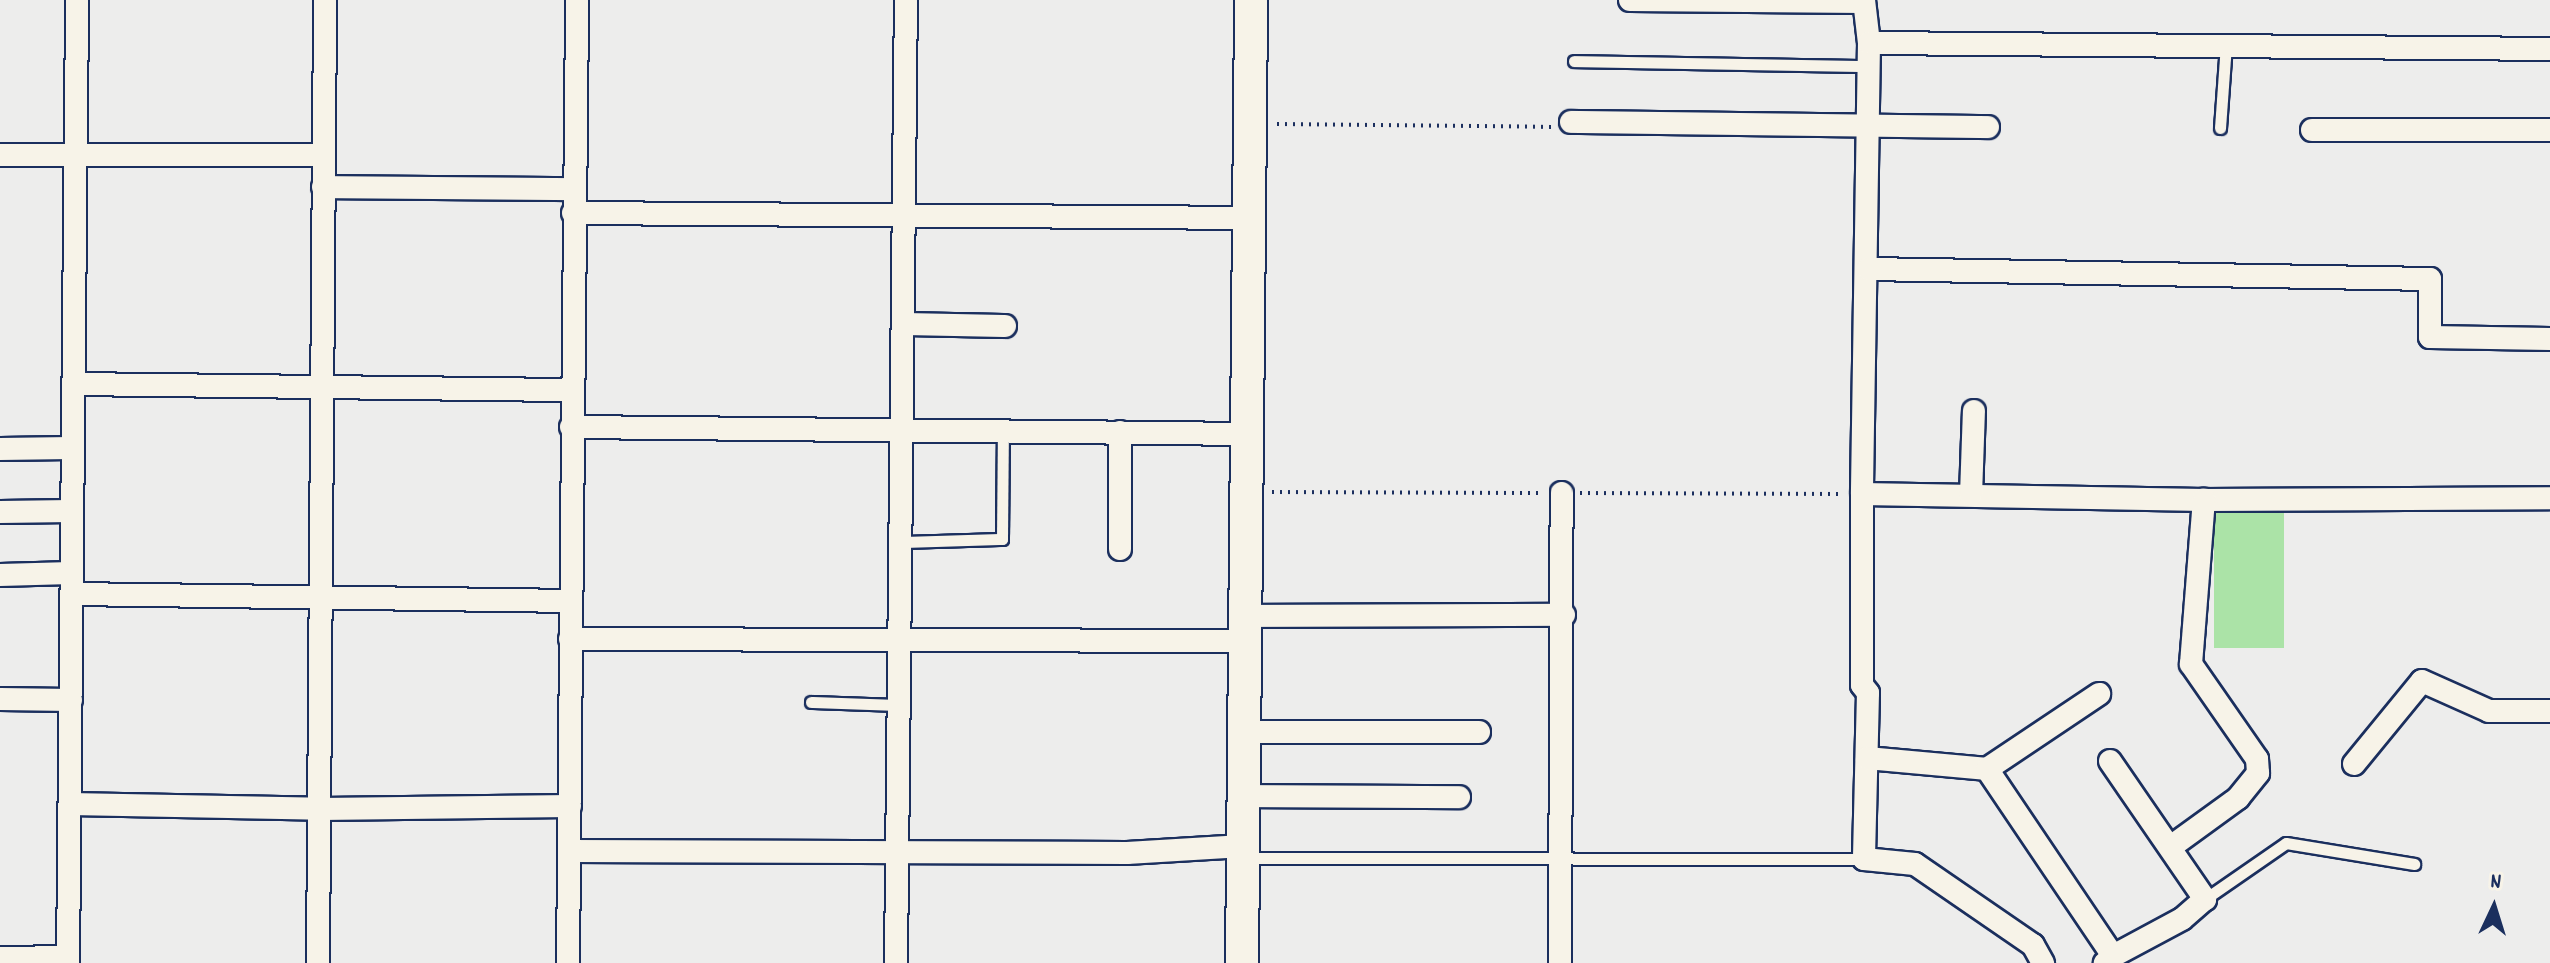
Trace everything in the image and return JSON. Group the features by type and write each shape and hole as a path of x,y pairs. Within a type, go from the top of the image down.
{"street":[{"path":"0,958 68,960 77,0"},
{"path":"318,963 325,0"},
{"path":"568,963 577,0"},
{"path":"896,963 906,0"},
{"path":"1242,963 1251,0"},
{"path":"1630,0 1864,1 1868,54 1868,269 1862,494 1867,758 1864,859 1915,864 2033,945 2043,963"},
{"path":"1868,54 2226,44 2550,49"},
{"path":"1571,122 1988,127"},
{"path":"2312,130 2550,130"},
{"path":"0,155 323,155"},
{"path":"323,187 573,189"},
{"path":"573,213 1250,218"},
{"path":"1868,269 2430,279 2430,337 2550,339"},
{"path":"904,324 1005,326"},
{"path":"73,384 572,390"},
{"path":"1971,495 1974,411"},
{"path":"571,427 1247,434"},
{"path":"1120,432 1120,549"},
{"path":"0,449 71,448"},
{"path":"1560,963 1564,615 1562,493"},
{"path":"1862,494 2204,500 2550,498"},
{"path":"2172,846 2238,798 2258,773 2257,759 2191,664 2204,500"},
{"path":"0,512 71,511"},
{"path":"0,575 71,584 322,597 570,601"},
{"path":"570,639 900,639 1246,629 1564,615"},
{"path":"2354,764 2422,681 2489,711 2550,711"},
{"path":"1867,758 1987,769 2099,694"},
{"path":"0,699 71,700"},
{"path":"1245,732 1479,732"},
{"path":"1987,769 2109,960 2182,919 2205,899 2172,846 2110,761"},
{"path":"1244,796 1459,797"},
{"path":"70,804 321,809 570,806"},
{"path":"571,851 1243,852"}],"lane":[{"path":"2220,128 2226,44"},
{"path":"1574,61 1868,54"},
{"path":"901,542 1002,539 1003,430"},
{"path":"811,702 899,705"},
{"path":"2205,899 2286,843 2414,864"},
{"path":"1243,852 1561,860 1864,859"}],"path":[{"path":"1250,124 1561,127 1571,122"}],"green space":[{"path":"2214,507 2284,507 2284,648 2214,648"}]}
